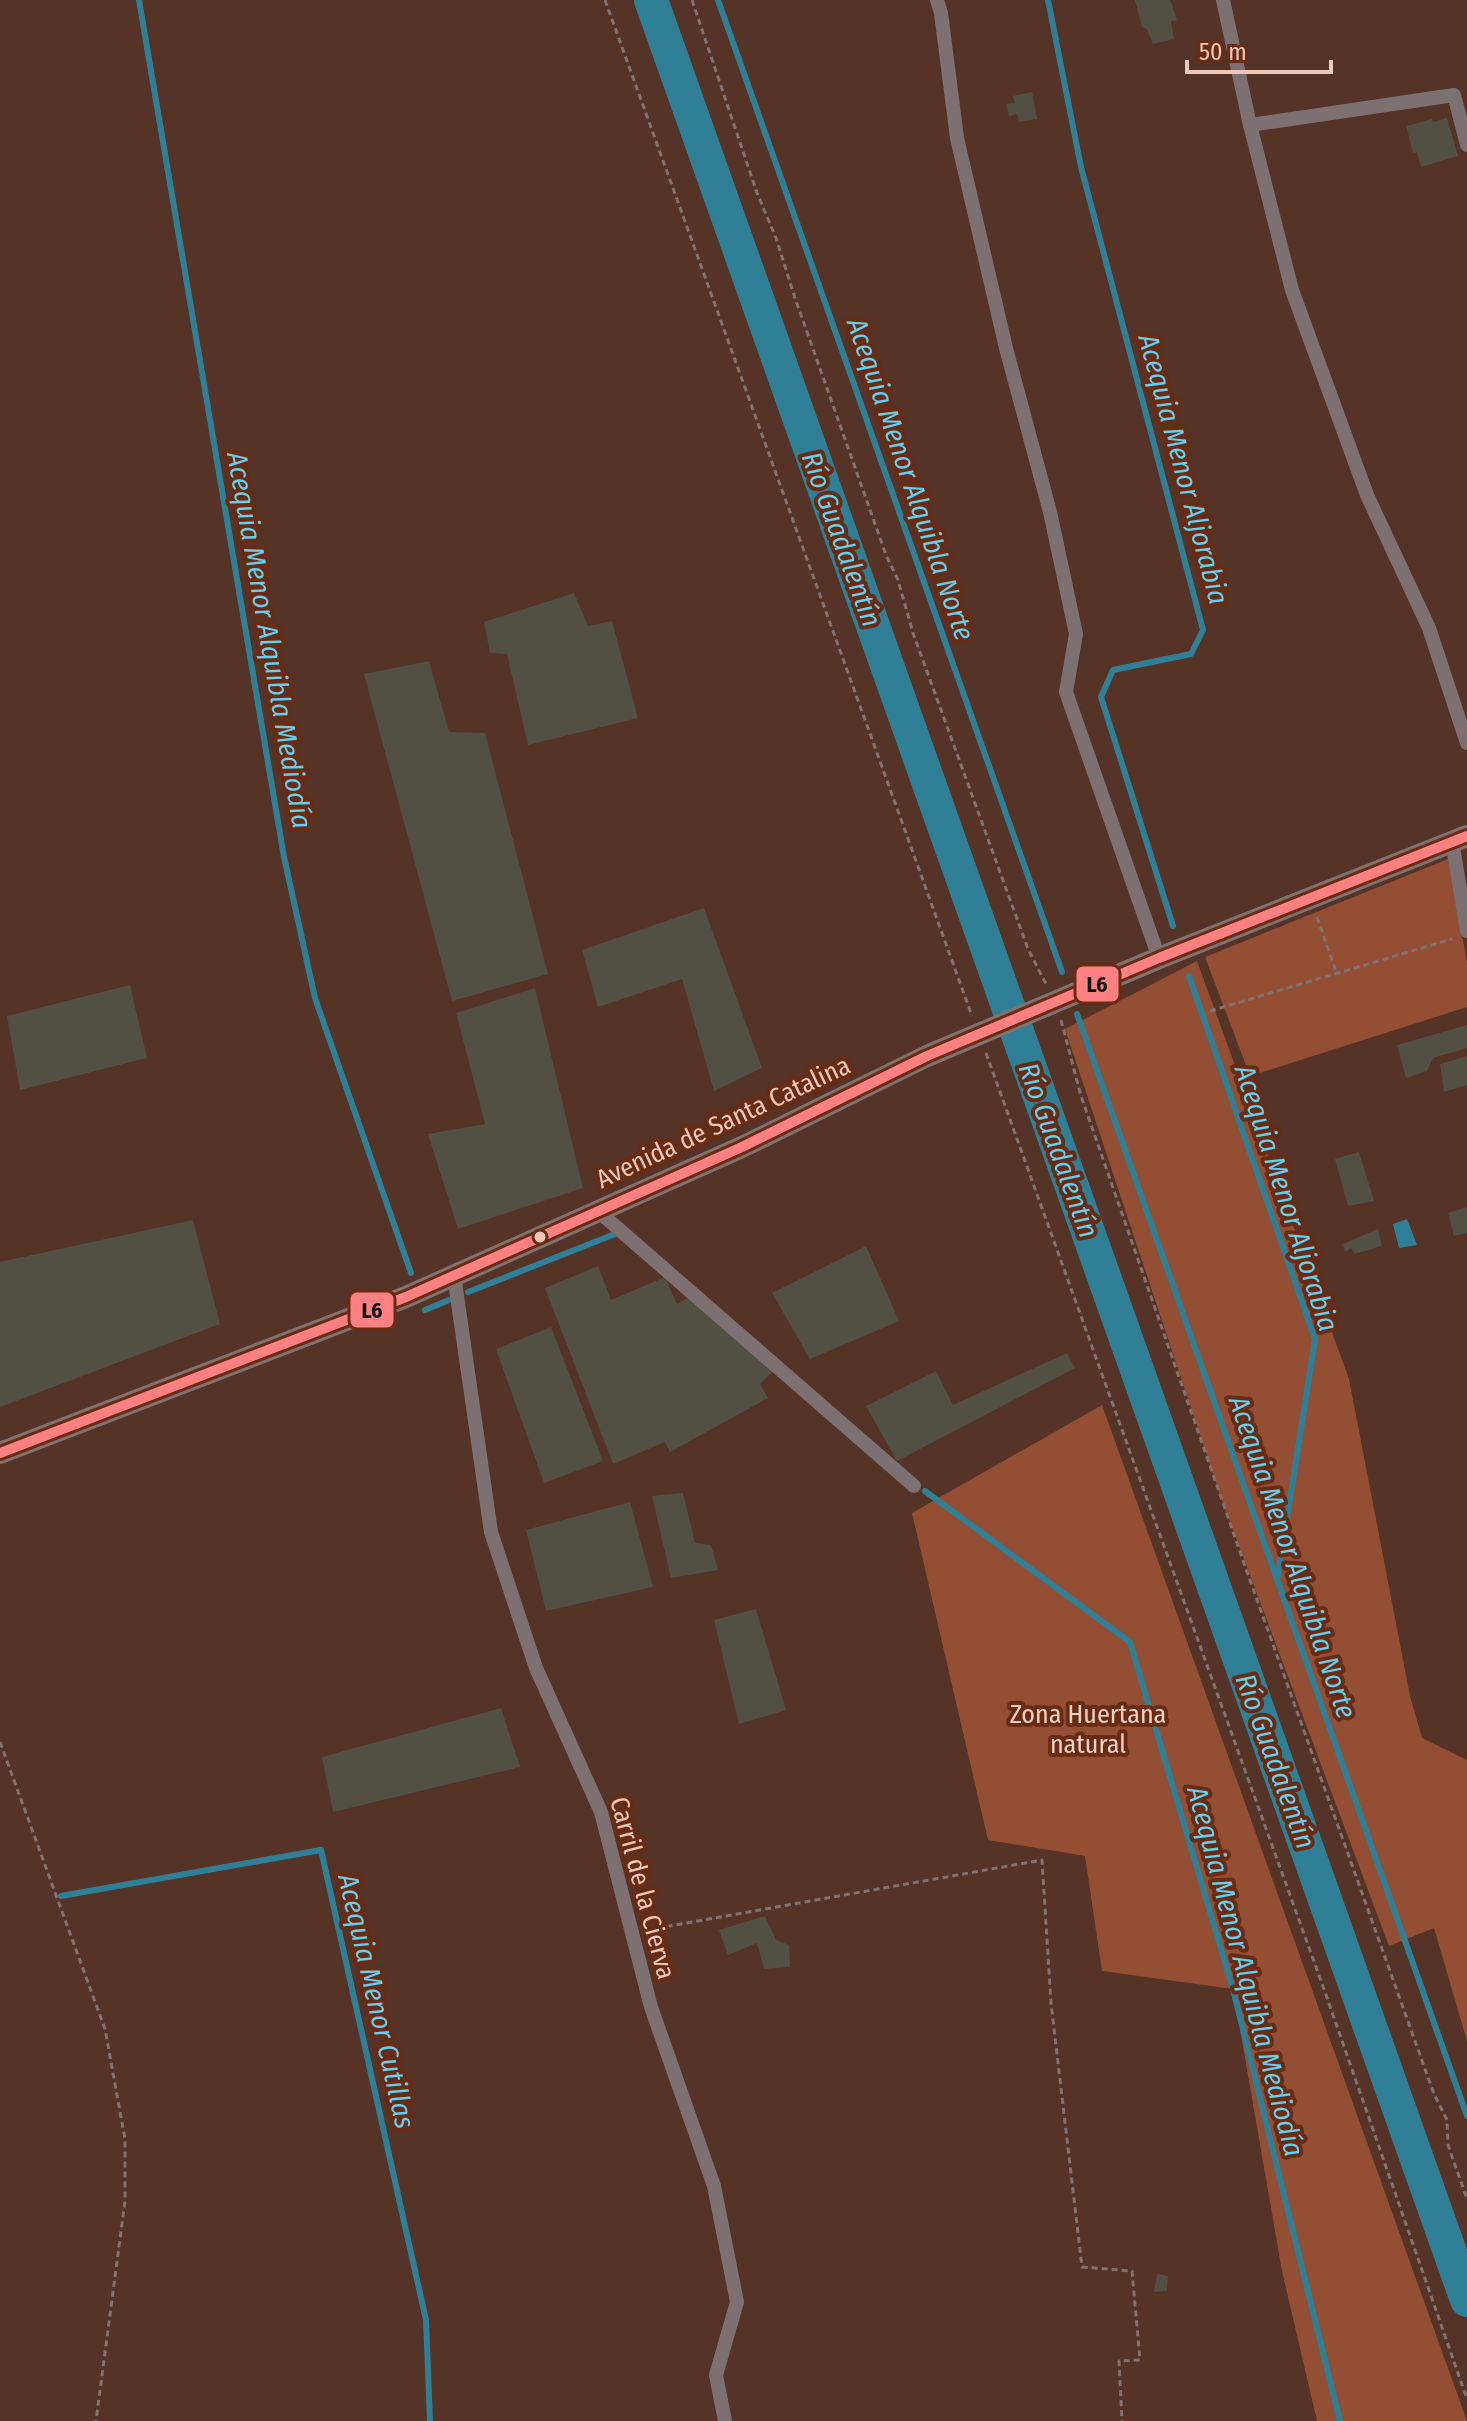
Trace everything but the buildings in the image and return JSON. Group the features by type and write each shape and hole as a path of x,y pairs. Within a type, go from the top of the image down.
{"main road":[{"name":"Avenida de Santa Catalina","path":"0,1453 343,1322 742,1147 927,1056 1159,958 1460,838"}],"street":[{"path":"937,0 957,138 1006,348 1050,512 1076,634 1066,692 1159,958"},
{"path":"1223,0 1250,125 1292,290 1367,495 1429,628 1467,743"},
{"path":"1250,125 1454,95 1467,145"},
{"path":"1460,838 1467,931"},
{"path":"598,1211 914,1486"},
{"name":"Carril de la Cierva","path":"454,1275 491,1532 536,1668 601,1812 651,2007 714,2186 737,2302 716,2375 725,2421"}],"path":[{"path":"605,0 982,1034 1467,2399"},
{"path":"692,0 757,193 776,238 881,540 898,580 913,633 1028,949 1065,1029 1081,1096 1246,1569 1434,2094 1447,2120 1448,2145 1467,2199"},
{"path":"1310,897 1337,974"},
{"path":"1210,1011 1453,939"},
{"path":"0,1742 105,2029 125,2139 125,2201 96,2421"},
{"path":"632,1933 1042,1860 1051,2003 1082,2267 1132,2271 1140,2360 1119,2361 1122,2421"}],"green space":[{"path":"1448,859 1467,962 1467,1007 1250,1076 1205,957"},
{"path":"1197,961 1349,1379 1410,1696 1422,1738 1467,1760 1467,2041 1434,1928 1389,1946 1220,1495 1065,1029"},
{"name":"Zona Huertana natural","path":"1102,1405 1467,2421 1317,2421 1282,2271 1233,1989 1102,1971 1085,1856 988,1840 912,1513"}],"water":[{"path":"1407,1219 1417,1245 1399,1248 1393,1224"}],"waterway":[{"name":"Acequia Menor Alquibla Mediodía","path":"139,0 284,857 315,998 411,1273"},
{"name":"Río Guadalentín","path":"651,0 1467,2300"},
{"name":"Acequia Menor Alquibla Norte","path":"718,0 1062,972"},
{"name":"Acequia Menor Aljorabia","path":"1048,0 1081,167 1203,630 1191,654 1113,670 1101,697 1173,926"},
{"name":"Acequia Menor Aljorabia","path":"1189,976 1315,1339 1278,1576"},
{"name":"Acequia Menor Alquibla Norte","path":"1077,1014 1467,2116"},
{"name":"Acequia Menor Alquibla Mediodía","path":"468,1292 620,1232"},
{"name":"Acequia Menor Alquibla Mediodía","path":"425,1310 449,1300"},
{"name":"Acequia Menor Alquibla Mediodía","path":"925,1491 1130,1642 1233,1989 1340,2421"},
{"name":"Acequia Menor Cutillas","path":"61,1896 321,1850 426,2320 430,2421"}],"transit line":[{"name":"L6","path":"0,1453 406,1297 742,1147 927,1056 1159,958 1467,836"}]}
